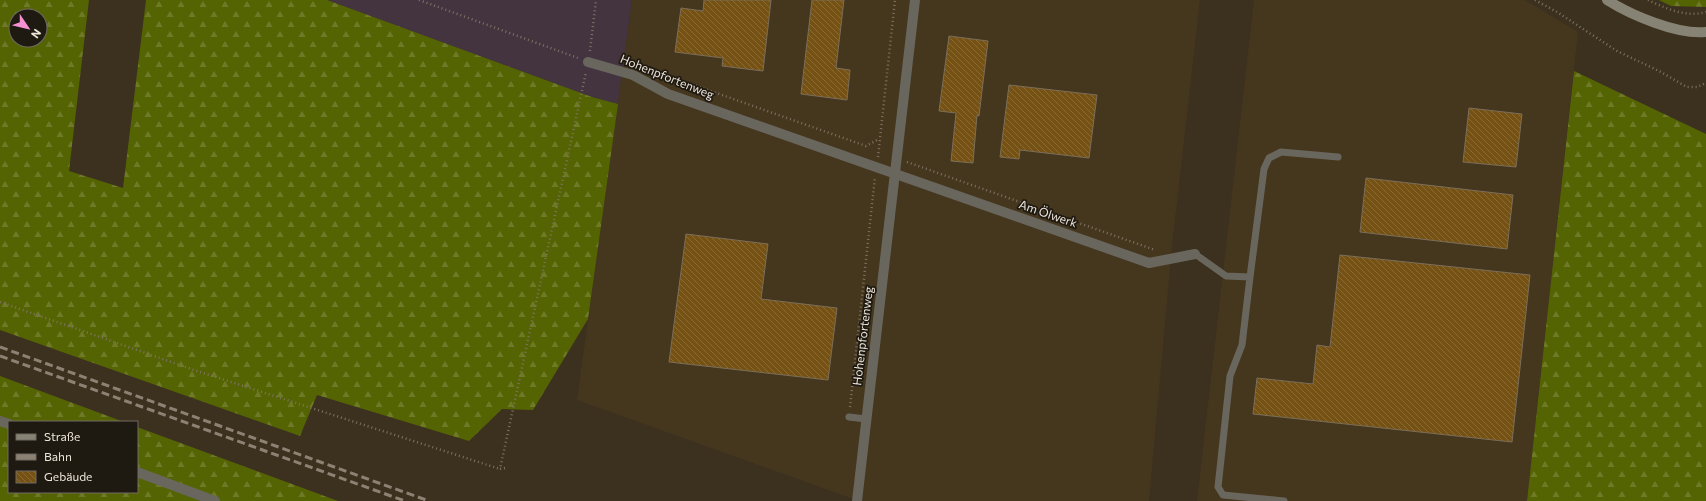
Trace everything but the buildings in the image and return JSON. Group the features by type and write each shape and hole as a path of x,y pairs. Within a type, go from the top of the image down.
{"street":[{"name":"Hohenpfortenweg","path":"857,501 915,0"},
{"path":"1607,0 1623,10 1660,25 1699,33 1706,32"},
{"name":"Hohenpfortenweg","path":"588,62 633,75 668,94 895,174"},
{"name":"Am Ölwerk","path":"895,174 1149,263 1195,254"},
{"path":"138,472 215,501"}],"lane":[{"path":"1284,501 1223,495 1218,487 1230,376 1242,345 1264,169 1269,158 1281,152 1338,157"},
{"path":"1195,254 1226,276 1250,277"},
{"path":"848,417 866,419"}],"path":[{"path":"419,0 588,62"},
{"path":"500,469 588,62 596,0"},
{"path":"848,417 895,0"},
{"path":"1535,0 1557,12 1617,51 1659,70 1687,87 1697,87 1706,83"},
{"path":"1648,0 1669,10 1688,14 1706,12"},
{"path":"653,76 674,78 866,146 879,139"},
{"path":"877,158 897,158 1155,250 1162,250"},
{"path":"0,302 194,370 500,469 505,468"}],"shaded area":[{"path":"327,0 632,0 618,104 592,97"},
{"path":"632,0 1200,0 1172,246 1149,501 859,501 577,400"},
{"path":"1254,0 1525,0 1578,32 1527,501 1197,501"}],"green space":[{"path":"0,0 89,0 69,171 123,188 146,0 327,0 592,97 618,104 588,319 533,410 502,409 469,441 317,395 300,436 0,330"},
{"path":"1659,0 1706,0 1706,7 1671,6"},
{"path":"1574,71 1706,134 1706,501 1527,501"},
{"path":"0,376 121,421 8,421 8,493 138,493 138,427 338,501 0,501"}],"railway":[{"path":"0,347 429,501"},
{"path":"0,356 405,501"}]}
